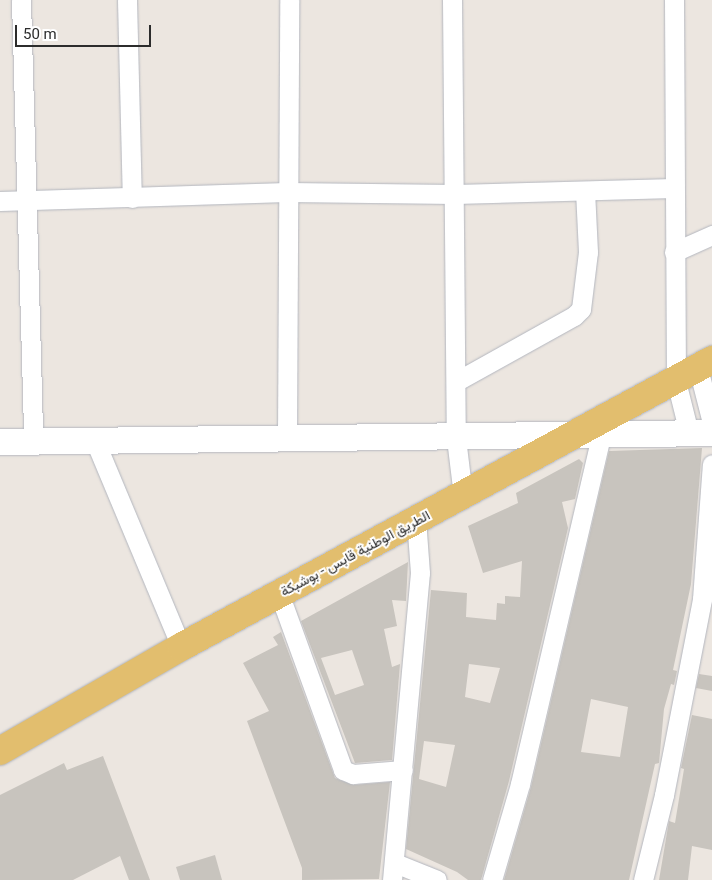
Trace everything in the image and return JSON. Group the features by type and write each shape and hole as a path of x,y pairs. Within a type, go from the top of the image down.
{"main road":[{"name":"الطريق الوطنية قابس - بوشبكة","path":"0,751 181,647 416,519 464,496 570,435 695,370"}],"street":[{"path":"21,0 33,441"},
{"path":"126,0 132,198"},
{"path":"288,439 289,0"},
{"path":"452,0 456,194 456,438 464,496"},
{"path":"674,0 674,252 704,430"},
{"path":"0,201 288,192 456,194 674,188"},
{"path":"457,381 574,316 581,309 588,252 585,191"},
{"path":"674,252 712,235"},
{"path":"695,370 704,430"},
{"path":"0,442 456,438 601,435 704,430"},
{"path":"492,880 520,784 601,435"},
{"path":"95,441 181,647"},
{"path":"643,880 664,795 702,599 712,464"},
{"path":"416,519 420,573 394,872 428,879"},
{"path":"280,593 343,770 353,774 403,770"}],"building":[{"path":"702,448 691,584 673,670 677,671 674,685 671,684 664,709 659,763 655,764 629,880 504,880 531,787 609,451","holes":["591,699 628,707 620,757 581,752"]},
{"path":"579,459 583,463 575,499 562,502 568,528 509,781 481,880 468,880 457,872 406,849 431,590 467,593 466,617 496,620 497,603 505,604 505,596 520,597 522,561 483,573 468,526 518,503 516,493","holes":["469,664 500,668 490,703 465,697","424,741 455,745 446,787 419,779"]},
{"path":"408,562 406,601 392,600 397,626 384,629 392,667 400,664 392,760 355,763 301,621","holes":["352,650 364,685 335,695 321,658"]},
{"path":"281,632 335,778 353,785 390,782 379,879 302,880 302,868 247,721 269,711 243,663 278,645 273,637"},
{"path":"699,674 712,676 712,691 696,688"},
{"path":"692,715 712,719 712,850 692,846 688,880 659,880 669,821 675,823 684,769 681,768"},
{"path":"103,756 150,880 129,880 120,856 73,880 0,880 0,795 64,763 67,770"},
{"path":"215,855 222,880 180,880 176,867"}]}
